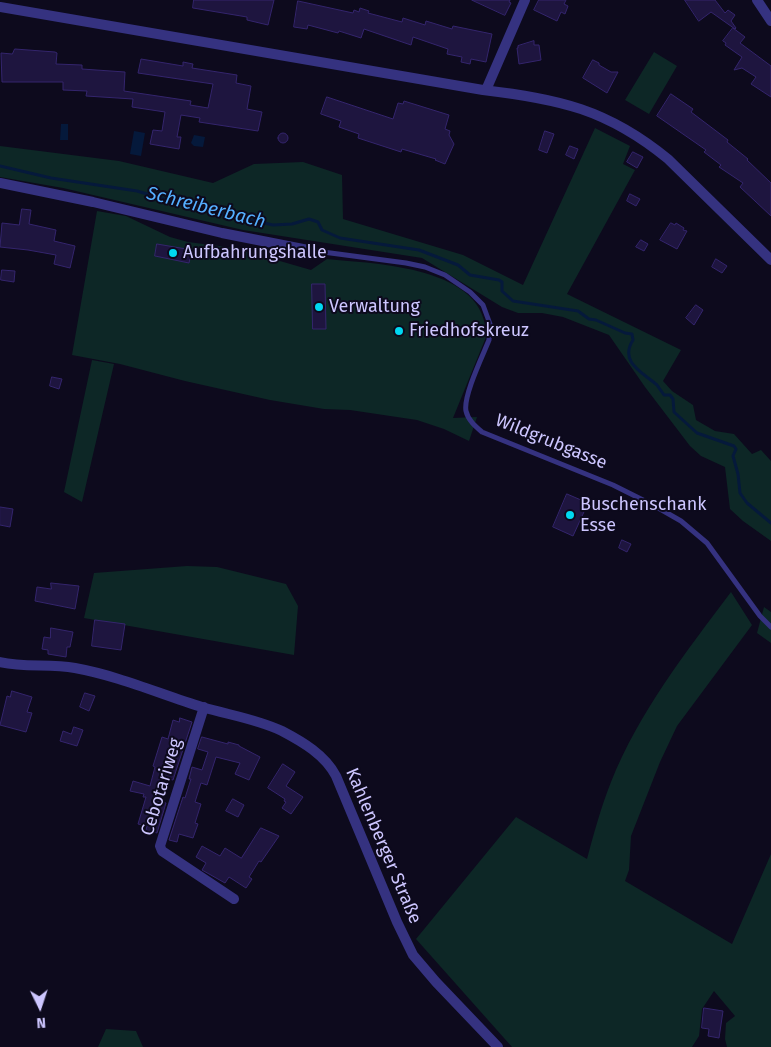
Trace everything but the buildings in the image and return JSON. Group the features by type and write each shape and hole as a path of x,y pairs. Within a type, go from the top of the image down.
{"street":[{"path":"486,90 525,0"},
{"path":"757,0 771,21"},
{"path":"0,7 486,90 522,94 569,105 613,121 635,134 668,159 771,260"},
{"name":"Wildgrubgasse","path":"0,183 93,202 222,233 308,250"},
{"name":"Kahlenberger Straße","path":"0,662 23,666 48,665 77,668 117,679 204,707 266,724 314,750 328,762 343,791 397,922 413,954 436,982 498,1047"},
{"name":"Cebotariweg","path":"204,707 160,846 162,850 234,899"}],"lane":[{"name":"Wildgrubgasse","path":"308,250 425,267 445,275 470,292 486,312 490,332 466,397 466,410 472,422 482,432 613,485 681,521 707,543 760,616 771,627"}],"green space":[{"path":"654,52 677,66 649,114 625,100"},
{"path":"595,128 630,146 623,164 635,170 567,294 681,350 663,381 672,391 693,405 696,420 715,431 734,434 752,454 761,450 771,461 771,541 730,509 725,467 701,456 690,446 645,387 609,335 563,317 542,313 518,313 502,307 422,258 243,230 63,188 0,177 0,146 119,161 213,183 254,164 303,162 342,175 343,219 463,255 523,285"},
{"path":"97,211 126,216 170,237 188,242 235,248 311,270 327,259 373,263 426,273 449,282 469,296 482,313 486,337 453,418 477,417 469,441 444,429 417,420 350,410 324,409 270,400 120,364 72,355"},
{"path":"92,360 114,364 82,502 64,492"},
{"path":"187,566 217,567 286,584 298,606 294,655 84,618 94,573"},
{"path":"731,592 752,625 677,726 660,762 631,836 629,870 625,881 732,944 771,854 771,1047 727,1047 725,1039 726,1023 735,1016 714,991 702,1009 699,1036 692,1047 512,1047 416,939 516,817 587,859 607,791 635,731 665,683"},
{"path":"764,607 771,612 771,643 757,633"},
{"path":"106,1029 136,1031 143,1047 98,1047"}],"water":[{"path":"61,124 68,124 68,140 60,140"},
{"path":"134,131 145,133 141,156 130,154"},
{"path":"194,135 205,137 203,147 194,146 191,143"}],"waterway":[{"name":"Schreiberbach","path":"0,166 51,178 137,191 195,208 273,225 292,224 309,219 318,222 322,230 340,238 419,250 458,265 470,275 499,280 502,282 502,291 513,301 578,311 589,319 632,334 633,340 629,348 629,354 634,366 657,385 664,395 670,395 673,399 674,412 697,433 734,446 736,449 733,456 738,474 740,493 747,503 771,523"}],"place":[{"name":"Aufbahrungshalle","path":"173,253"},
{"name":"Verwaltung","path":"319,307"},
{"name":"Friedhofskreuz","path":"399,331"},
{"name":"Buschenschank Esse","path":"570,515"}]}
